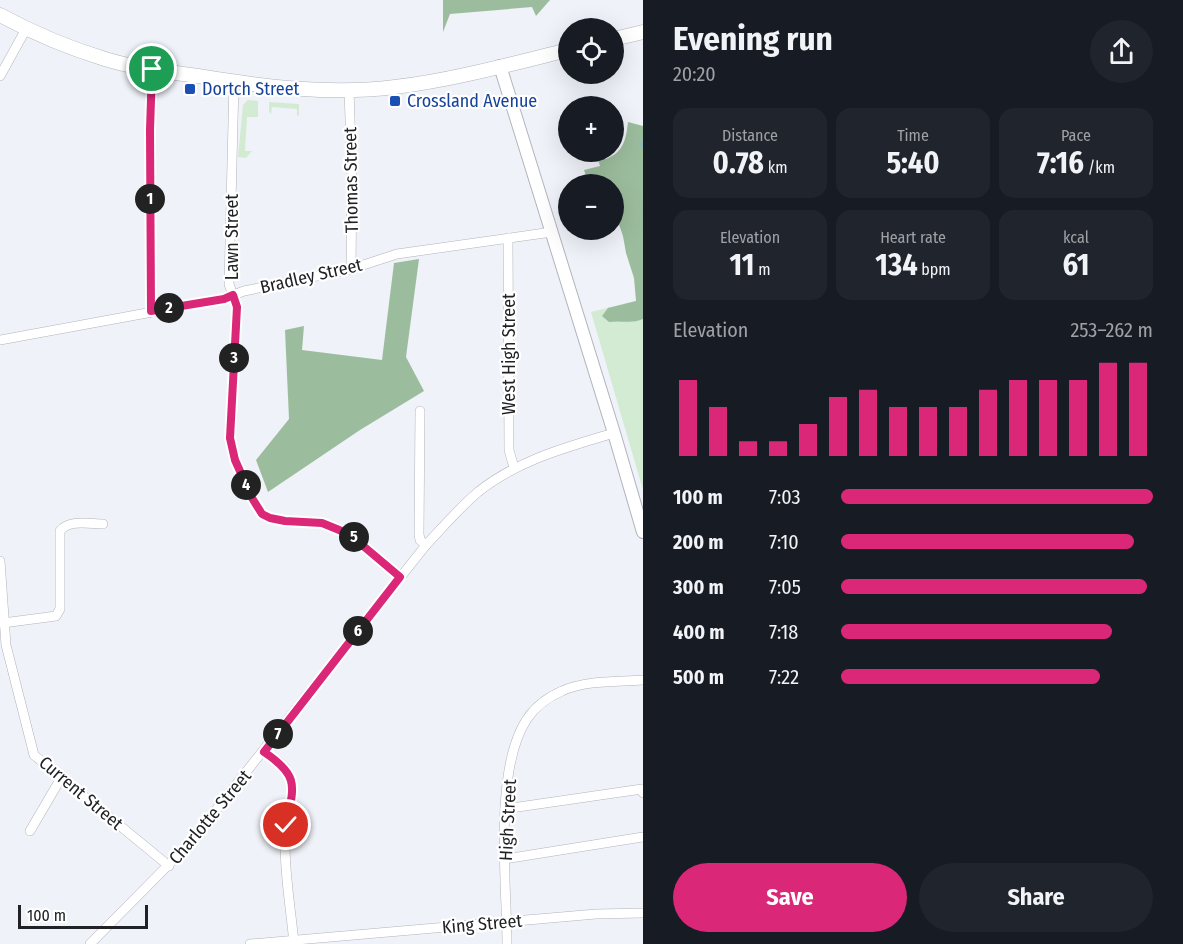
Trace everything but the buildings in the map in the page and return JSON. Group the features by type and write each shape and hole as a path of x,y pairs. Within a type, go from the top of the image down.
{"highway":[{"path":"0,15 26,29 106,59 234,82 310,89 349,90 421,83 558,52"},
{"path":"624,37 643,32"}],"main road":[{"path":"500,66 643,532"}],"street":[{"path":"0,76 26,29"},
{"path":"151,311 152,69"},
{"name":"Lawn Street","path":"234,82 229,284 237,307 230,438 235,460 262,514 276,520 322,523 341,529 400,577"},
{"name":"Thomas Street","path":"349,90 352,177 351,269"},
{"name":"Bradley Street","path":"0,340 224,299 244,291 351,269 397,254 552,232"},
{"name":"West High Street","path":"508,238 509,450 514,468"},
{"path":"420,411 419,534 420,540 426,545"},
{"name":"Charlotte Street","path":"90,944 189,844 426,545 478,492 514,468 554,451 614,432"},
{"path":"3,623 56,616 60,609 60,531 71,524 103,524"},
{"name":"Current Street","path":"0,561 3,623 9,659 32,750 39,760 169,866"},
{"name":"High Street","path":"507,944 505,809 508,782 520,731 534,711 552,696 572,687 643,680"},
{"path":"264,752 282,764 291,779 291,798 285,838 294,942"},
{"path":"30,831 61,778"},
{"path":"505,809 642,789 643,793"},
{"path":"505,860 643,837"},
{"name":"King Street","path":"250,944 294,942 596,914 643,913"}],"green space":[{"path":"443,0 550,0 536,16 532,7 450,14 443,32"},
{"path":"248,100 258,101 258,117 247,117 245,151 252,151 246,158 238,157 243,105"},
{"path":"269,102 299,104 299,115 297,116 297,109 272,107 271,114"},
{"path":"628,122 643,126 643,319 609,322 602,316 608,308 636,301 634,278 624,240 624,174 585,174 584,170 600,166 599,162 624,162"},
{"path":"419,259 406,357 424,391 360,430 268,492 256,460 289,419 285,330 304,326 302,350 382,360 394,263"},
{"path":"643,299 643,490 591,312"}],"waterway":[{"path":"641,143 643,147"}],"place":[{"name":"Dortch Street","path":"190,89"},
{"name":"Crossland Avenue","path":"395,101"}],"route":[{"path":"152,69 151,311 224,299 233,295 237,307 230,438 235,460 256,506 262,514 276,520 322,523 341,529 400,577 264,752 282,764 291,779 292,789 286,825"}]}
